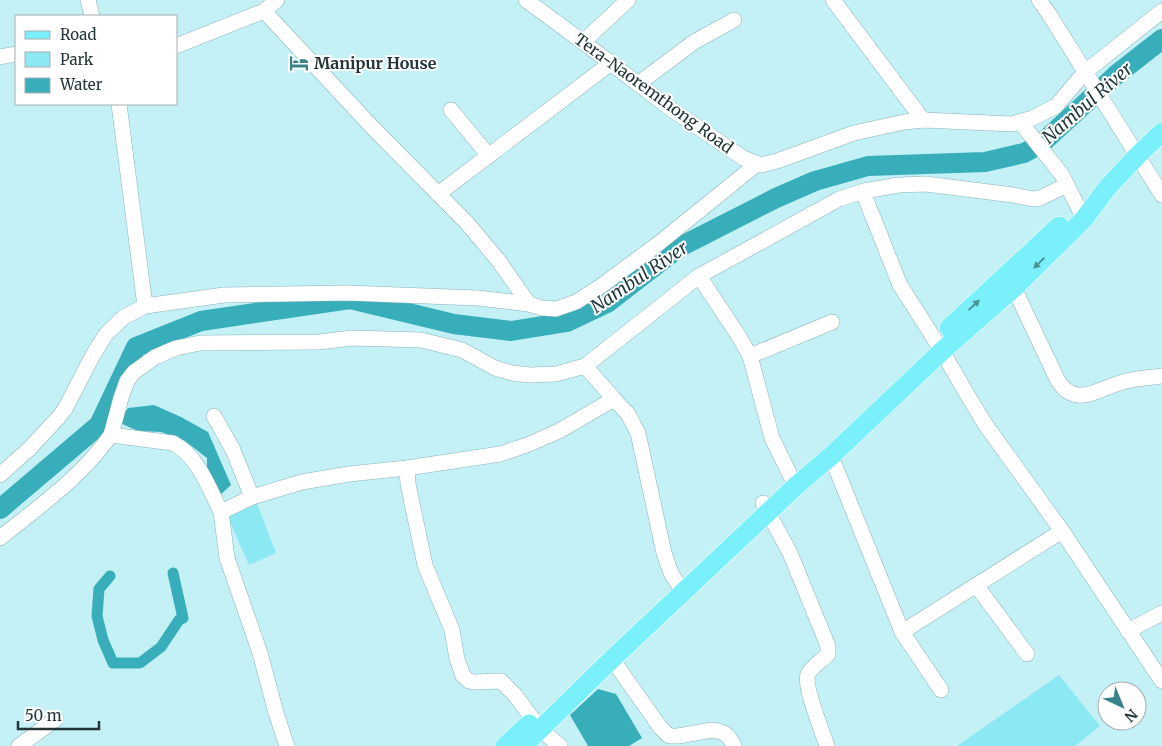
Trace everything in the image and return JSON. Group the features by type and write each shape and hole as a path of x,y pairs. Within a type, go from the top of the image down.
{"main road":[{"path":"765,508 791,477 939,346 1081,214 1162,132"},
{"path":"523,746 537,725 680,587 765,508 831,456 939,346 1014,288 1081,214"},
{"path":"506,746 537,725 612,659 680,587"}],"street":[{"path":"88,0 92,15"},
{"path":"178,45 264,11 277,0"},
{"path":"583,42 628,0"},
{"path":"833,0 923,120"},
{"path":"1039,0 1050,14 1162,195"},
{"name":"Tera-Naoremthong Road","path":"529,1 671,109 743,158 757,164"},
{"path":"264,11 372,127 467,224 498,260 529,304"},
{"path":"0,475 29,449 65,409 106,334 124,317 144,306 224,294 347,293 478,298 556,309 576,302 602,286 658,244 757,164 777,161 861,131 904,122 923,120 992,124 1021,123 1056,106 1162,11"},
{"path":"638,84 694,42 734,20"},
{"path":"0,57 15,54"},
{"path":"438,194 611,64"},
{"path":"119,105 144,306"},
{"path":"451,110 489,156"},
{"path":"1021,123 1065,180 1081,214"},
{"path":"0,538 45,504 93,459 111,436 127,381 134,372 155,357 176,348 200,343 319,342 352,338 421,340 462,350 495,368 512,374 556,374 585,366 699,276 839,199 864,191 899,185 926,184 1033,199 1040,198 1065,180"},
{"path":"864,191 893,270 910,302 939,346 985,424 1062,531 1162,681"},
{"path":"699,276 750,356 772,438 791,477"},
{"path":"1014,288 1057,379 1062,387 1070,393 1078,396 1092,394 1122,382 1162,376"},
{"path":"750,356 832,322"},
{"path":"585,366 628,414 638,433 664,553 671,573 680,587"},
{"path":"221,512 252,497 311,481 500,454 528,445 559,431 614,399"},
{"path":"214,416 233,450 252,497"},
{"path":"111,436 173,443 187,453 204,479 221,512 227,558 260,653 287,746"},
{"path":"831,456 902,632 941,690"},
{"path":"407,468 408,484 425,565 452,630 457,659 463,676 468,681 474,682 501,681 537,725 560,746"},
{"path":"765,508 790,553 828,646 828,654 809,671 807,681 827,746"},
{"path":"902,632 1062,531"},
{"path":"976,584 1027,654"},
{"path":"1128,631 1162,613"},
{"path":"612,659 660,728 669,736 717,730 729,736 734,746"},
{"path":"19,746 56,719"}],"green space":[{"path":"256,501 276,553 249,565 226,513"},
{"path":"1059,675 1097,722 1097,728 1075,746 957,746"}],"water":[{"path":"154,405 208,432 231,485 218,497 207,477 207,458 185,441 161,432 138,431 118,422 128,408"},
{"path":"598,689 616,694 642,738 629,746 588,746 570,715"}],"waterway":[{"name":"Nambul River","path":"0,509 99,425 136,347 201,321 350,299 454,324 511,331 567,322 607,303 678,248 776,198 815,181 868,166 985,162 1024,153 1041,144 1116,75 1162,39"},
{"path":"110,576 99,589 97,616 103,640 113,663 140,663 161,647 179,620 183,618 173,573"}],"place":[{"name":"Manipur House","path":"299,63"}]}
